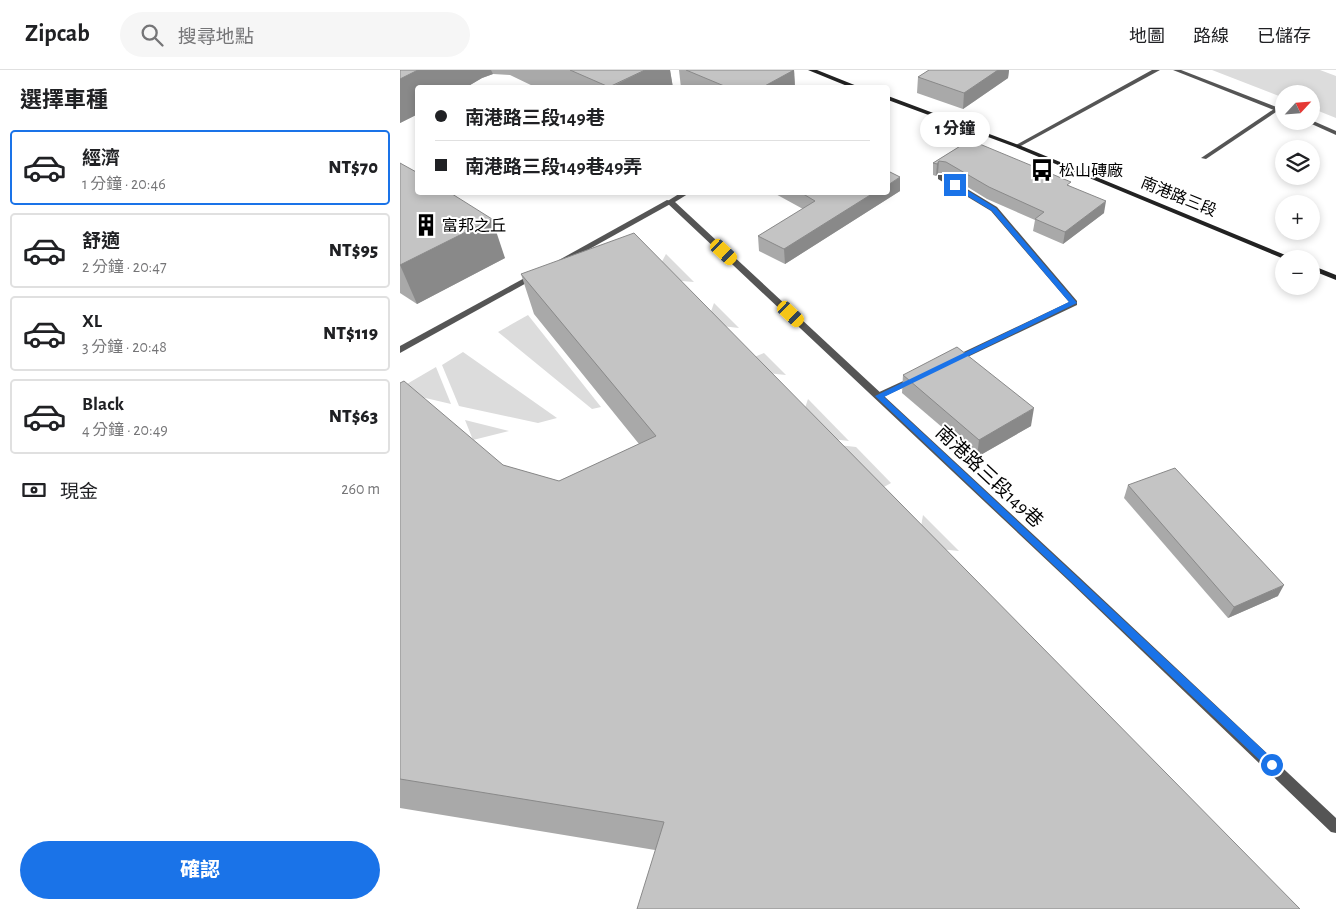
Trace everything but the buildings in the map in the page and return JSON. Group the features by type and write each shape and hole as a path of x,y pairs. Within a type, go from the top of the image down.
{"main road":[{"path":"811,70 850,85"},
{"name":"南港路三段","path":"890,99 1017,146 1275,252"},
{"path":"1320,271 1336,278"}],"street":[{"path":"1017,146 1157,70"},
{"path":"1176,70 1275,108"},
{"path":"1204,158 1275,113"},
{"path":"1320,126 1336,133"},
{"path":"942,177 994,209 1074,303 949,362"},
{"path":"552,267 683,195"},
{"name":"南港路三段149巷","path":"670,202 1300,791 1336,827"},
{"path":"400,350 544,271"},
{"path":"878,396 923,375"}],"shaded area":[{"path":"1212,70 1320,70 1336,76 1336,118 1320,112 1320,85 1275,85 1275,94"},
{"path":"666,254 694,282 669,280 658,269"},
{"path":"714,303 739,328 713,325 708,320"},
{"path":"528,315 601,407 592,409 498,332"},
{"path":"463,352 557,418 538,423 459,406 442,365"},
{"path":"764,353 786,375 758,372 747,360"},
{"path":"436,367 451,404 400,392 400,388"},
{"path":"808,399 849,441 823,438 802,417"},
{"path":"465,420 509,431 473,440"},
{"path":"829,444 856,447 891,483 875,492"},
{"path":"923,515 959,551 929,548 919,538"}],"place":[{"name":"松山磚廠","path":"1042,170"},
{"name":"富邦之丘","path":"426,225"}],"route":[{"path":"955,185 994,209 1074,303 878,396 1272,765"}]}
